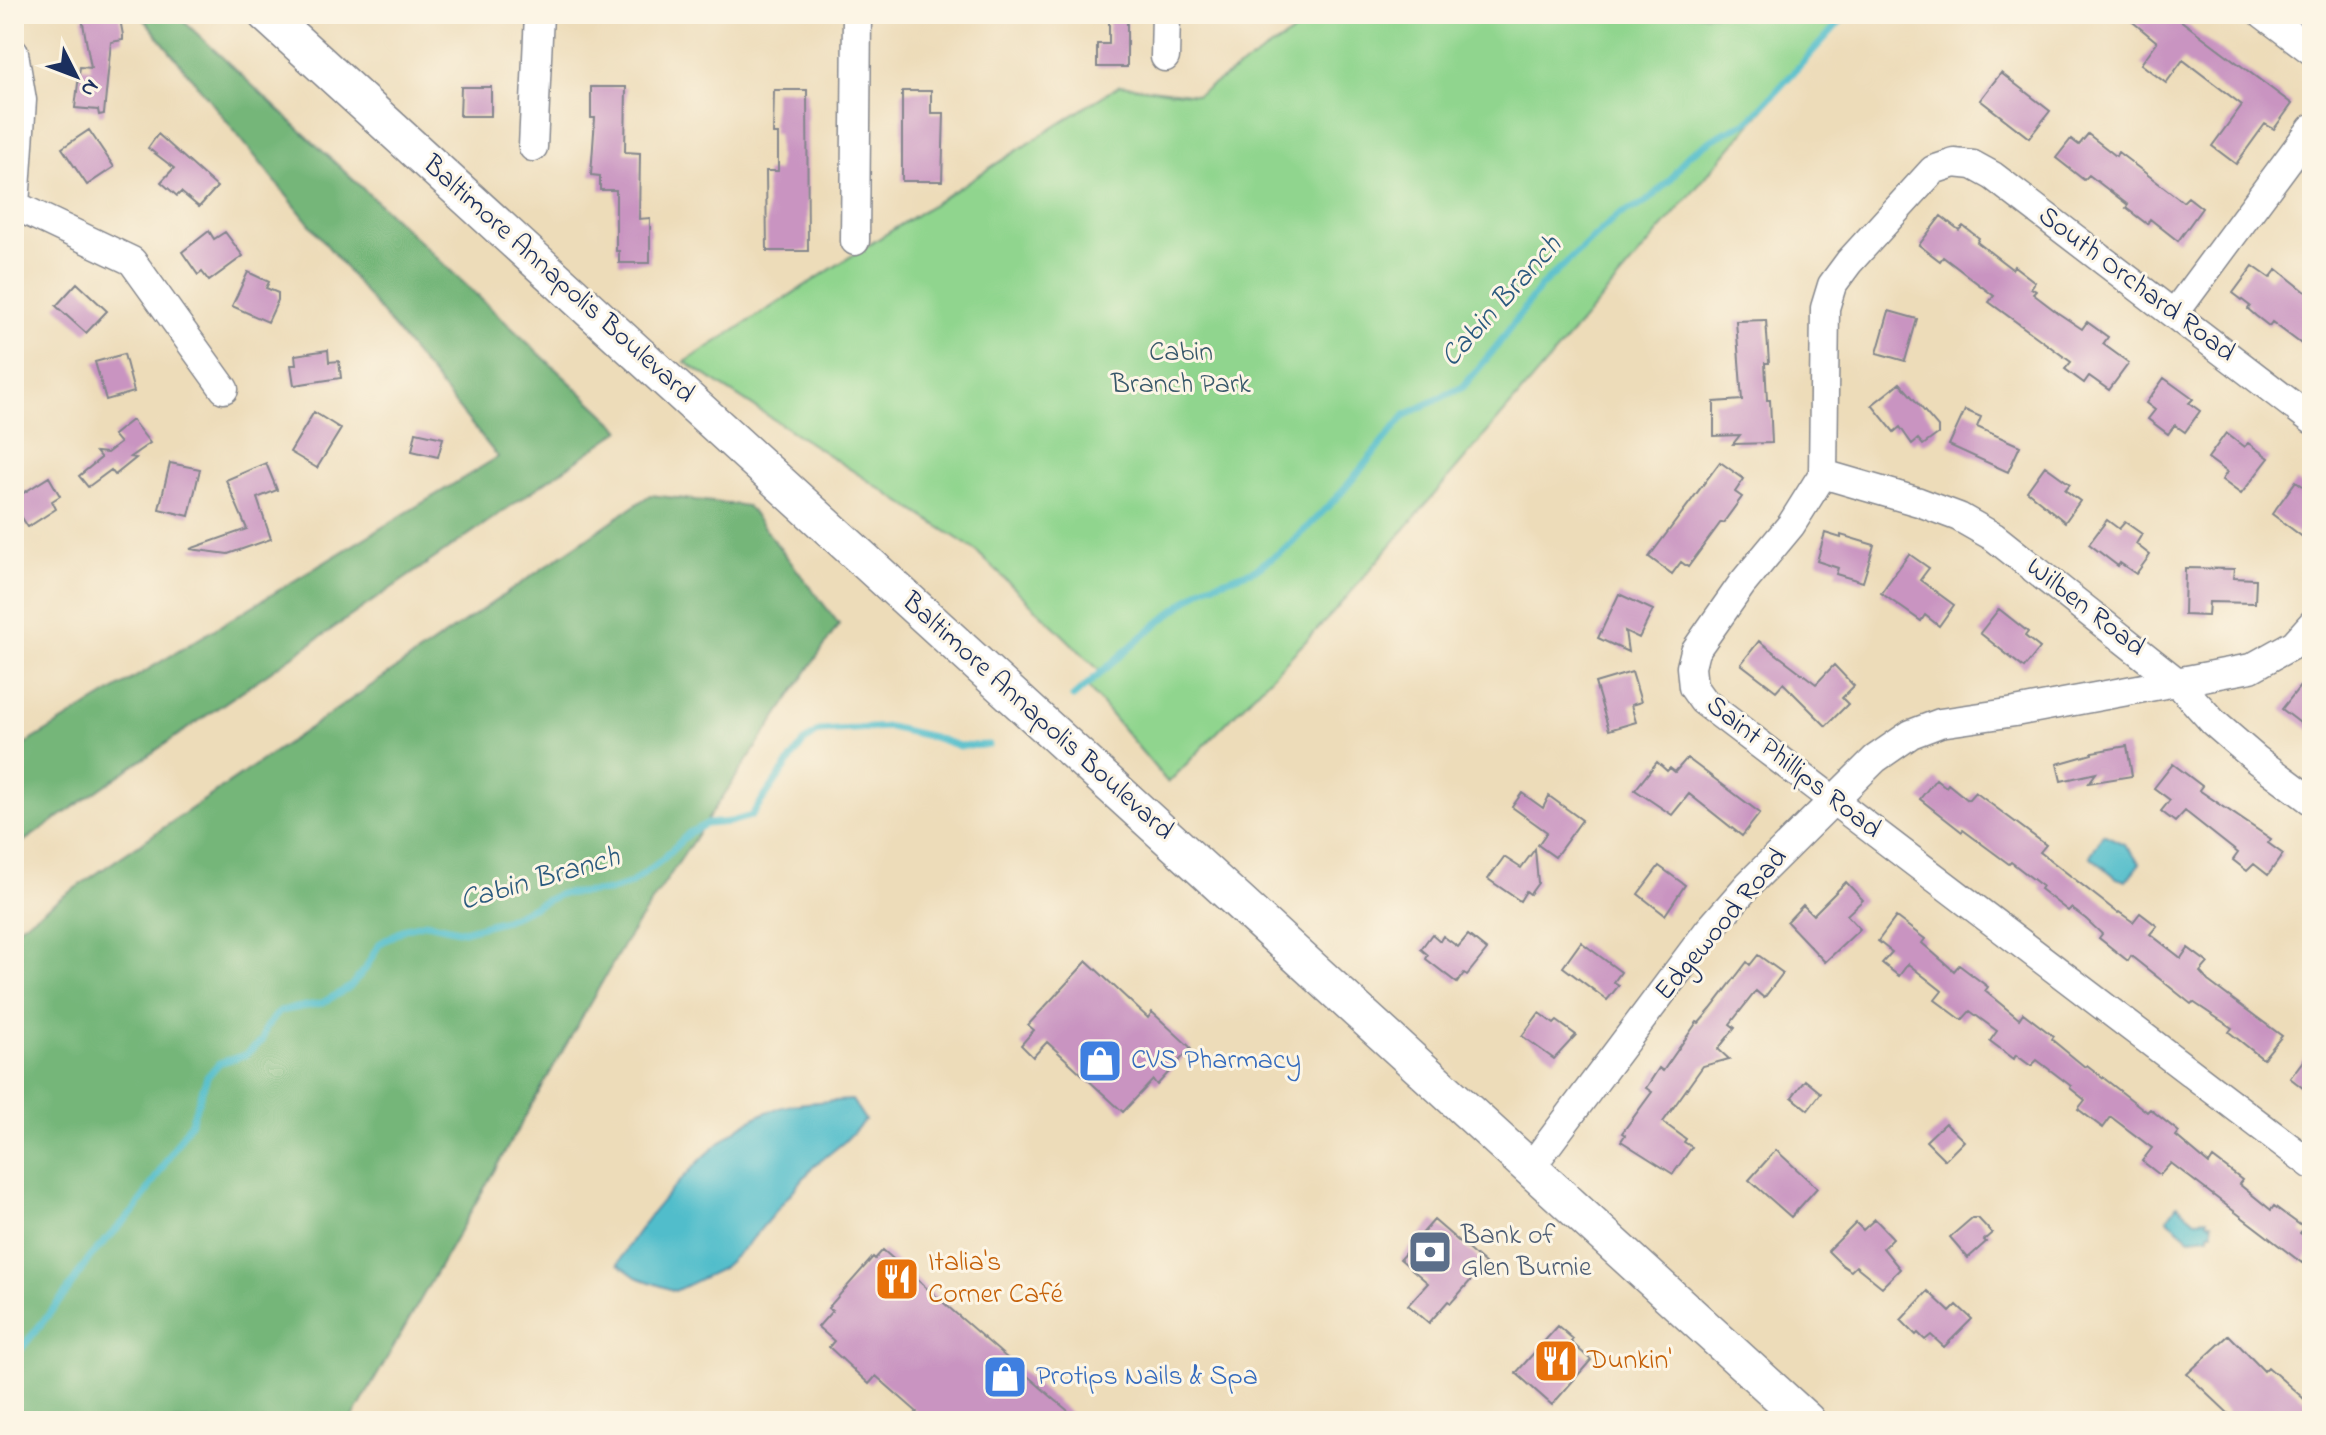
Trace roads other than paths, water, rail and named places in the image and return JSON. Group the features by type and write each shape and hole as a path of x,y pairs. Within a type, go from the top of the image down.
{"main road":[{"name":"Baltimore Annapolis Boulevard","path":"266,14 1807,1421"}],"street":[{"path":"533,147 539,14"},
{"path":"855,241 857,14"},
{"path":"1165,57 1166,14"},
{"path":"2263,14 2312,51"},
{"path":"14,53 22,100 14,205 132,261 224,389"},
{"path":"2174,314 2312,128"},
{"name":"South Orchard Road","path":"1823,474 1825,308 1832,285 1849,262 1933,170 1954,163 1973,165 1993,176 2312,420"},
{"name":"Wilben Road","path":"1823,474 1919,502 1959,517 1994,537 2177,682 2213,722 2312,801"},
{"name":"Saint Phillips Road","path":"1823,474 1791,525 1742,584 1695,651 1691,667 1693,687 1703,701 2312,1165"},
{"name":"Edgewood Road","path":"1531,1167 1708,931 1749,884 1875,759 1911,734 1940,723 2251,668 2294,644 2312,624"}],"water":[{"path":"2103,834 2124,844 2140,863 2126,881 2117,878 2090,856"},
{"path":"852,1100 865,1120 813,1167 748,1244 721,1269 675,1291 636,1277 618,1264 644,1224 683,1178 748,1122 788,1106"},
{"path":"2177,1205 2195,1220 2212,1222 2213,1232 2209,1232 2209,1236 2190,1238 2167,1219"}],"waterway":[{"name":"Cabin Branch","path":"1073,697 1204,587 1254,570 1288,547 1342,492 1405,415 1463,387 1540,287 1618,215 1645,203 1670,180 1688,155 1749,121 1847,14"},
{"name":"Cabin Branch","path":"14,1358 90,1257 136,1209 191,1122 207,1077 219,1063 245,1055 262,1041 266,1027 280,1011 322,1003 350,987 366,968 379,944 406,928 427,923 463,931 505,920 560,894 609,891 630,884 662,860 689,833 706,824 751,816 803,743 819,731 889,727 959,746 989,745"}],"place":[{"name":"CVS Pharmacy","path":"1100,1061"},
{"name":"Bank of Glen Burnie","path":"1430,1252"},
{"name":"Italia's Corner Café","path":"897,1279"},
{"name":"Dunkin'","path":"1556,1361"},
{"name":"Protips Nails & Spa","path":"1005,1377"}],"park label":[{"name":"Cabin Branch Park","path":"1181,369"}]}
